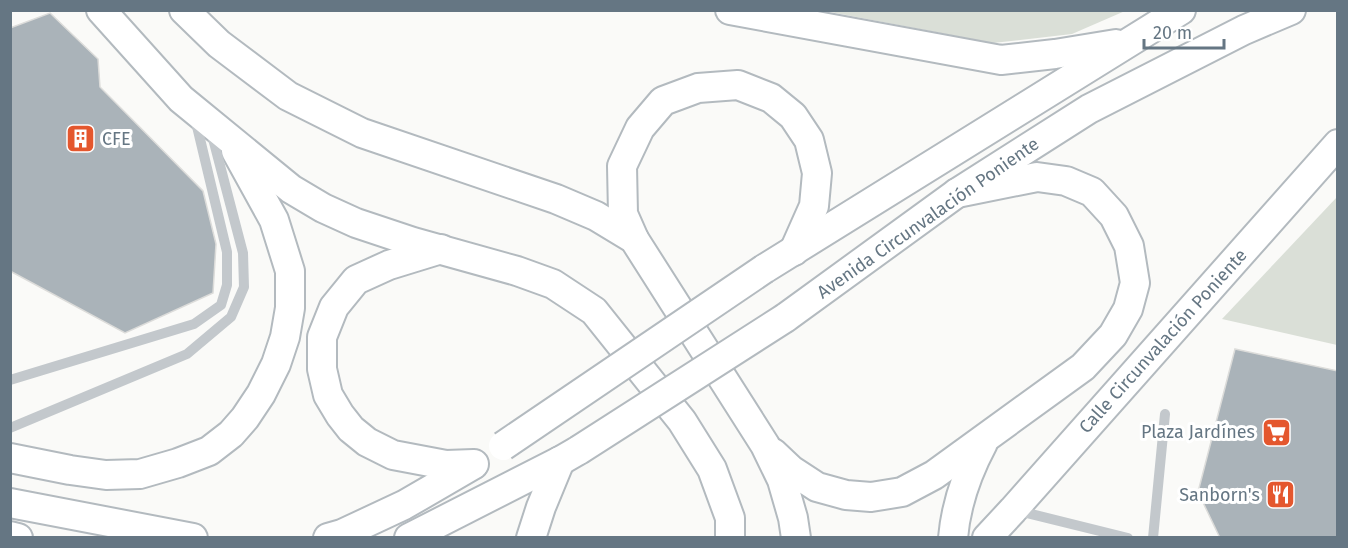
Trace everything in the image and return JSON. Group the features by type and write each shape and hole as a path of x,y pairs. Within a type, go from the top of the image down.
{"main road":[{"path":"100,10 181,99 291,189 323,208 356,223 553,284 594,311 682,421 712,470 728,531"},
{"path":"184,10 219,44 288,96 362,133 556,199 596,216 634,239"},
{"path":"730,10 1001,60 1055,54 1130,41"},
{"name":"Avenida Circunvalación Poniente","path":"328,537 342,534 404,505 474,464 765,269 1181,10"},
{"name":"Avenida Circunvalación Poniente","path":"409,537 569,456 785,318 957,193 1089,109 1244,30 1291,10"},
{"path":"794,251 814,206 817,173 809,140 793,116 771,98 738,85 698,88 663,102 640,128 622,166 623,213 634,239 765,445 782,480 796,537"},
{"path":"10,458 70,470 140,474 178,463 209,450 231,434 261,394 276,364 285,337 290,308 290,271 274,220 210,123"},
{"name":"Calle Circunvalación Poniente","path":"987,537 1014,510 1338,144"},
{"path":"765,445 791,470 817,487 846,495 871,497 902,492 934,475 1083,367 1113,335 1128,309 1135,283 1130,246 1114,216 1092,192 1066,181 1037,177 957,193"},
{"path":"441,249 389,265 356,280 334,307 322,337 322,369 328,395 340,415 351,429 367,442 393,455 446,465 474,464"},
{"path":"953,537 962,488 986,438"},
{"path":"531,537 541,507 569,456"},
{"path":"10,503 193,537"},
{"path":"10,536 18,537"}],"lane":[{"path":"10,380 194,324 221,305 227,285 227,252 210,123"},
{"path":"10,428 187,354 231,317 244,287 243,253 210,123"},
{"path":"1152,537 1166,414"},
{"path":"1014,510 1128,537"}],"shaded area":[{"path":"825,11 1125,11 1072,34 993,43"},
{"path":"1337,197 1337,345 1222,319"}],"building":[{"name":"CFE","path":"50,13 98,59 100,87 203,191 216,244 213,293 125,333 10,271 10,28"},
{"name":"Plaza Jardínes","path":"1235,349 1338,371 1338,538 1220,538 1198,492"}],"place":[{"name":"CFE","path":"81,139"},
{"name":"Plaza Jardínes","path":"1276,432"},
{"name":"Sanborn's","path":"1281,495"}]}
